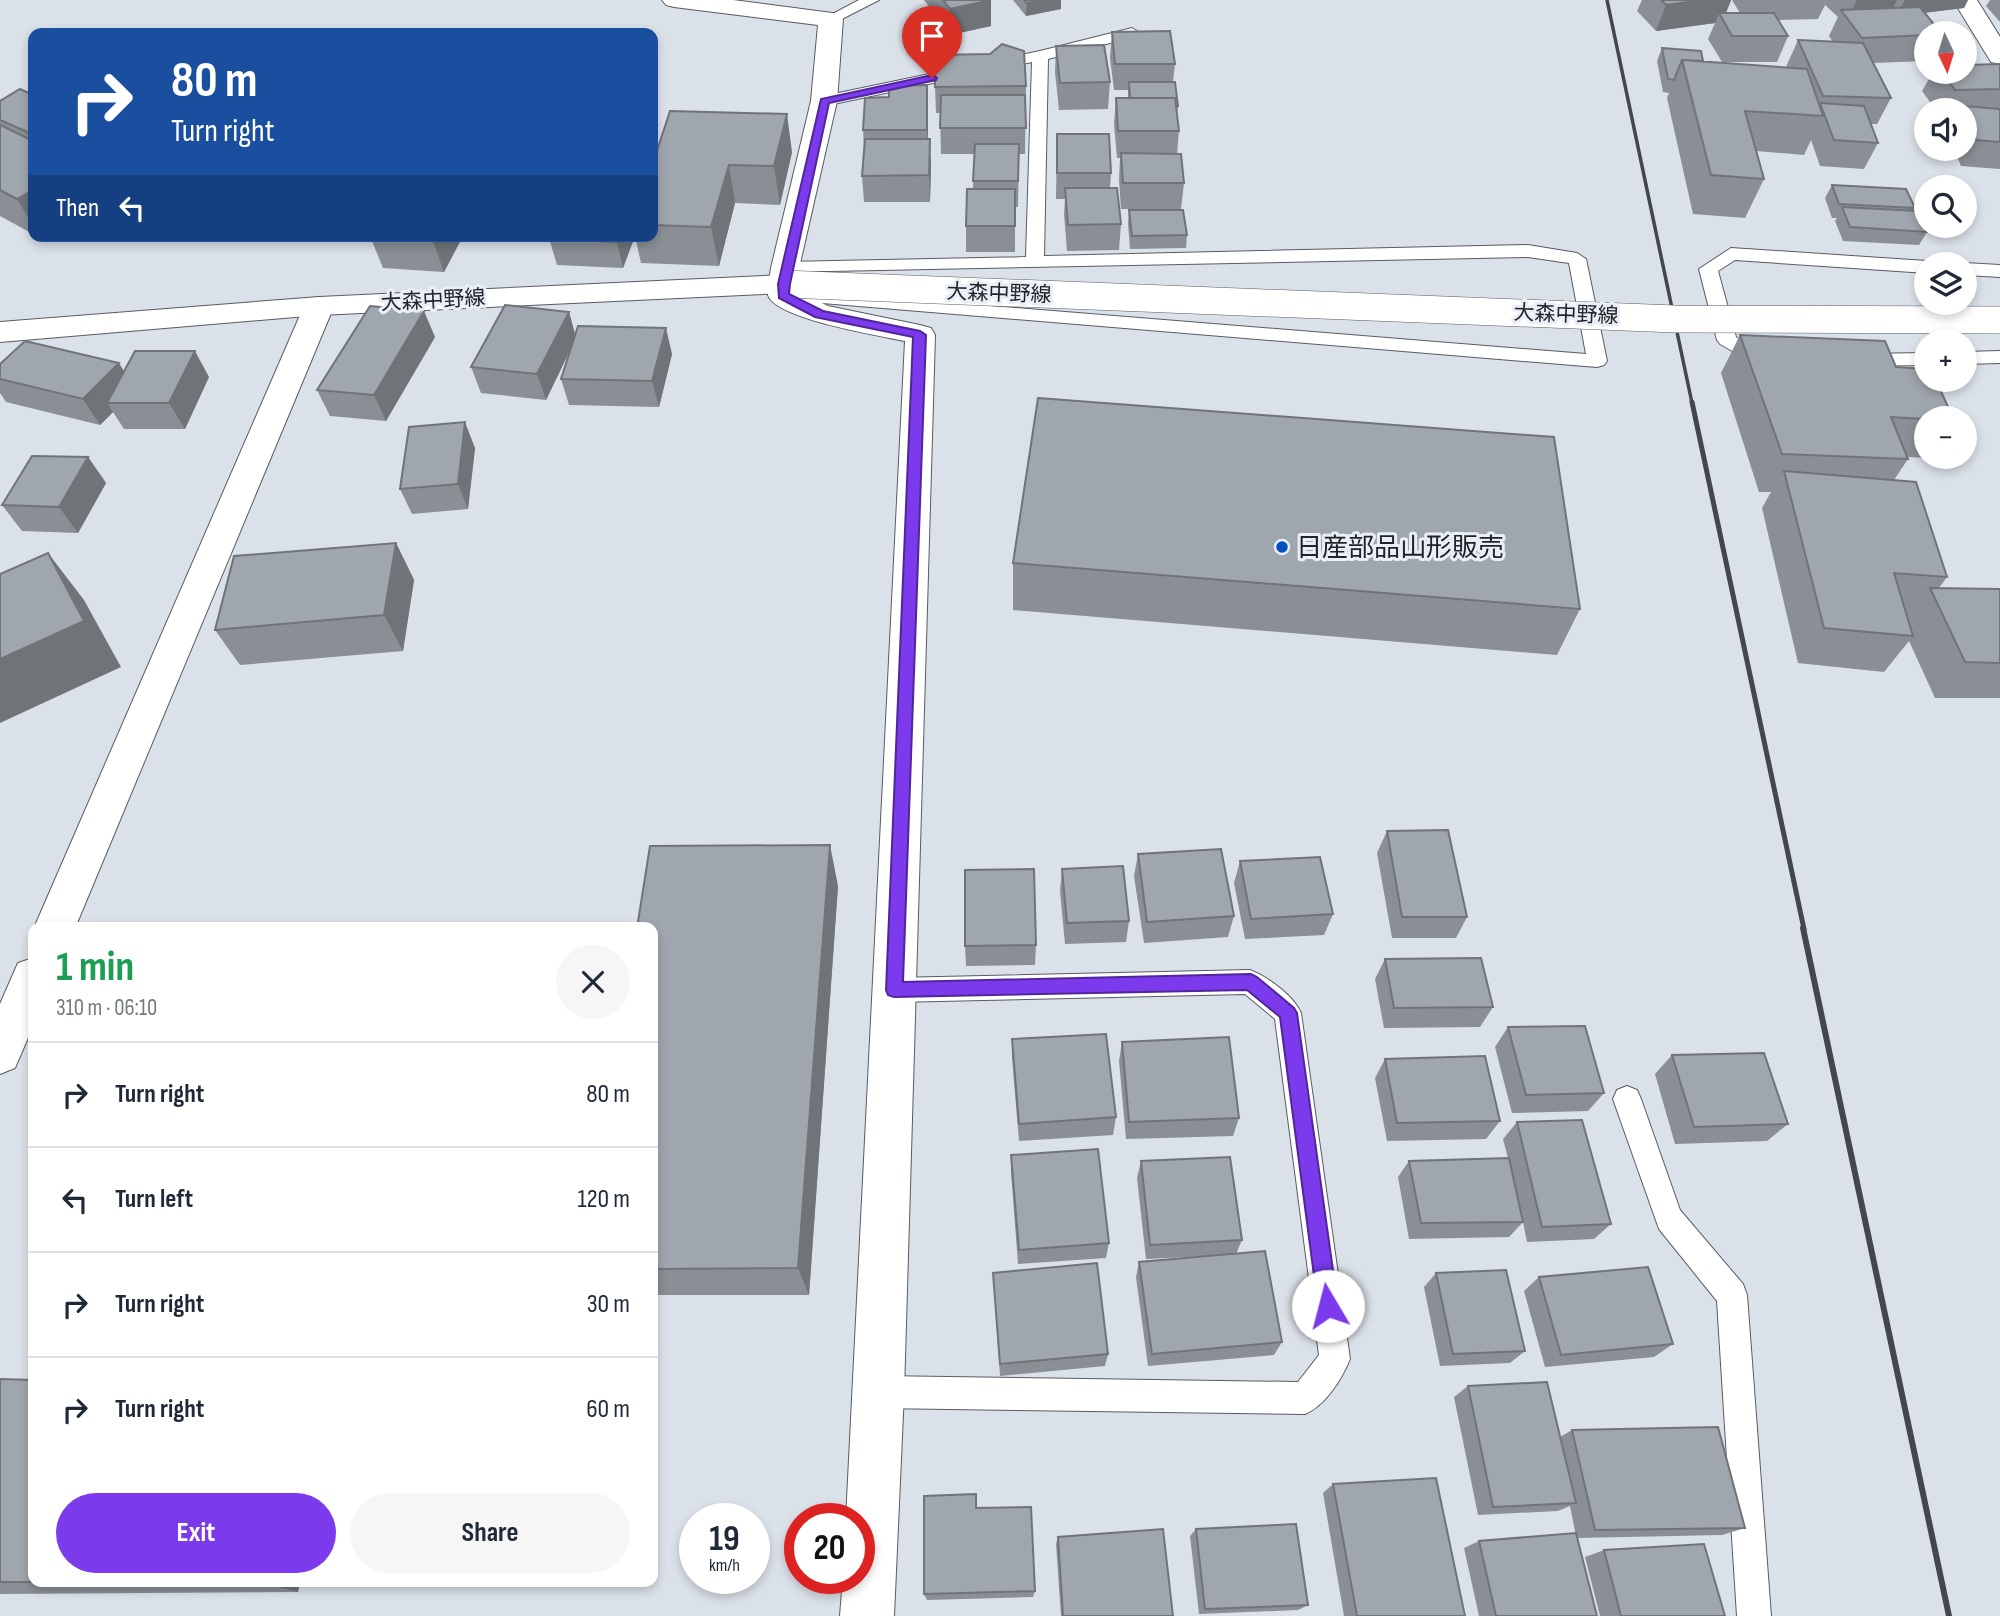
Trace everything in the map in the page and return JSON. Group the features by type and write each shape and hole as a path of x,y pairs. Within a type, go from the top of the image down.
{"street":[{"path":"674,0 831,19 824,101 784,283 819,314 920,335 879,1392 867,1616"},
{"path":"1965,0 2000,57"},
{"name":"大森中野線","path":"0,332 319,306 784,283 1675,319 2000,320"},
{"path":"57,922 319,306"},
{"path":"0,1054 28,988"}],"lane":[{"path":"831,19 871,0"},
{"path":"824,101 1040,56 1132,33"},
{"path":"1035,262 1040,56"},
{"path":"1528,251 1577,259 1597,361 784,283 1035,262 1528,251"},
{"path":"1776,362 1762,362 1727,340 1707,269 1731,254 1914,266"},
{"path":"1977,270 2000,271"},
{"path":"1977,358 2000,357"},
{"path":"1844,360 1914,359"},
{"path":"879,1392 1305,1398 1335,1359 1288,1013 1251,982 894,990"},
{"path":"1627,1099 1669,1219 1732,1295 1754,1616"}],"building":[{"path":"943,0 991,0 950,9"},
{"path":"1661,0 1703,0 1666,5"},
{"path":"1920,7 1931,21 1914,21 1914,36 1862,38 1841,10"},
{"path":"1719,13 1774,13 1788,36 1732,36"},
{"path":"1170,31 1175,64 1115,64 1112,32"},
{"path":"1798,40 1863,43 1891,98 1823,96"},
{"path":"1002,44 1024,51 1026,86 935,87 935,55 990,54"},
{"path":"1104,45 1110,82 1060,83 1056,46"},
{"path":"1662,48 1701,51 1703,61 1682,60 1674,80 1668,79"},
{"path":"1682,60 1807,69 1823,116 1745,111 1764,179 1711,175"},
{"path":"2000,64 2000,89 1955,90 1951,84 1978,84 1978,65"},
{"path":"1129,82 1175,82 1178,106 1175,98 1130,98"},
{"path":"927,85 927,130 863,130 865,98 889,97 889,86"},
{"path":"20,89 28,93 28,132 0,120 0,101"},
{"path":"941,95 1025,95 1026,128 940,128"},
{"path":"1116,98 1175,98 1179,131 1118,131"},
{"path":"1820,103 1864,106 1878,143 1834,140"},
{"path":"1977,107 2000,109 2000,142 1977,140"},
{"path":"670,111 787,114 774,166 729,165 711,227 658,225 658,148"},
{"path":"0,125 28,139 28,193 17,199 0,190"},
{"path":"1057,134 1109,134 1111,173 1057,173"},
{"path":"865,139 930,139 929,175 862,176"},
{"path":"975,144 1019,144 1018,181 973,181"},
{"path":"1121,153 1181,154 1184,183 1123,183"},
{"path":"1832,185 1906,189 1914,208 1839,204"},
{"path":"1065,188 1117,188 1121,224 1068,225"},
{"path":"967,189 1015,189 1015,226 966,226"},
{"path":"1842,207 1914,211 1914,231 1850,227"},
{"path":"1129,210 1183,210 1187,235 1132,236"},
{"path":"505,305 569,312 537,374 471,367"},
{"path":"370,306 424,311 374,395 317,390"},
{"path":"578,326 666,328 652,381 561,379"},
{"path":"1740,335 1885,341 1896,367 1914,368 1914,392 1941,392 1948,406 1914,406 1914,418 1891,417 1908,459 1782,454"},
{"path":"25,341 119,363 83,399 0,379 0,364"},
{"path":"135,351 195,351 169,403 107,403"},
{"name":"日産部品山形販売","path":"1038,398 1554,437 1580,609 1013,563"},
{"path":"465,422 458,484 400,489 409,427"},
{"path":"32,456 88,457 59,507 2,505"},
{"path":"1784,471 1916,482 1947,577 1894,573 1913,636 1824,628"},
{"path":"396,543 384,615 215,630 234,556"},
{"path":"48,553 84,621 0,659 0,574"},
{"path":"1930,588 2000,589 2000,663 1965,662"},
{"path":"1448,830 1467,917 1402,917 1387,831"},
{"path":"830,845 798,1268 658,1269 658,922 638,922 650,846"},
{"path":"1221,849 1234,916 1147,922 1138,854"},
{"path":"1320,857 1333,914 1251,919 1240,861"},
{"path":"1123,866 1129,921 1067,923 1062,869"},
{"path":"1034,869 1036,945 965,946 965,870"},
{"path":"1481,958 1493,1007 1394,1008 1385,959"},
{"path":"1585,1026 1604,1093 1526,1095 1508,1027"},
{"path":"1106,1034 1116,1117 1019,1124 1012,1039"},
{"path":"1229,1037 1239,1118 1129,1122 1122,1042"},
{"path":"1764,1053 1788,1124 1694,1127 1672,1055"},
{"path":"1485,1056 1500,1121 1397,1123 1385,1059"},
{"path":"1582,1120 1611,1224 1542,1227 1517,1122"},
{"path":"1098,1149 1109,1243 1019,1250 1011,1155"},
{"path":"1230,1157 1242,1240 1150,1245 1141,1161"},
{"path":"1509,1158 1523,1222 1421,1223 1409,1161"},
{"path":"1265,1251 1282,1342 1152,1354 1139,1262"},
{"path":"1097,1263 1108,1354 1000,1364 993,1273"},
{"path":"1648,1267 1673,1344 1561,1355 1539,1277"},
{"path":"1506,1270 1525,1351 1453,1354 1436,1273"},
{"path":"0,1379 28,1380 28,1582 0,1582"},
{"path":"1547,1382 1576,1503 1493,1507 1468,1386"},
{"path":"1718,1427 1745,1528 1595,1530 1572,1430"},
{"path":"1436,1478 1465,1616 1357,1616 1333,1484"},
{"path":"976,1494 976,1508 1031,1507 1035,1591 924,1594 924,1496"},
{"path":"1296,1524 1308,1605 1205,1609 1196,1529"},
{"path":"1163,1529 1173,1616 1063,1616 1058,1537"},
{"path":"1576,1533 1597,1616 1496,1616 1479,1541"},
{"path":"1704,1544 1725,1616 1621,1616 1604,1550"}],"railway":[{"path":"1607,0 1692,403"},
{"path":"1692,402 1804,929"},
{"path":"1803,928 1949,1616"}],"place":[{"name":"日産部品山形販売","path":"1282,547"}],"route":[{"path":"932,78 824,101 785,268 783,295 819,314 920,335 894,990 1251,982 1288,1013 1328,1306"}]}
